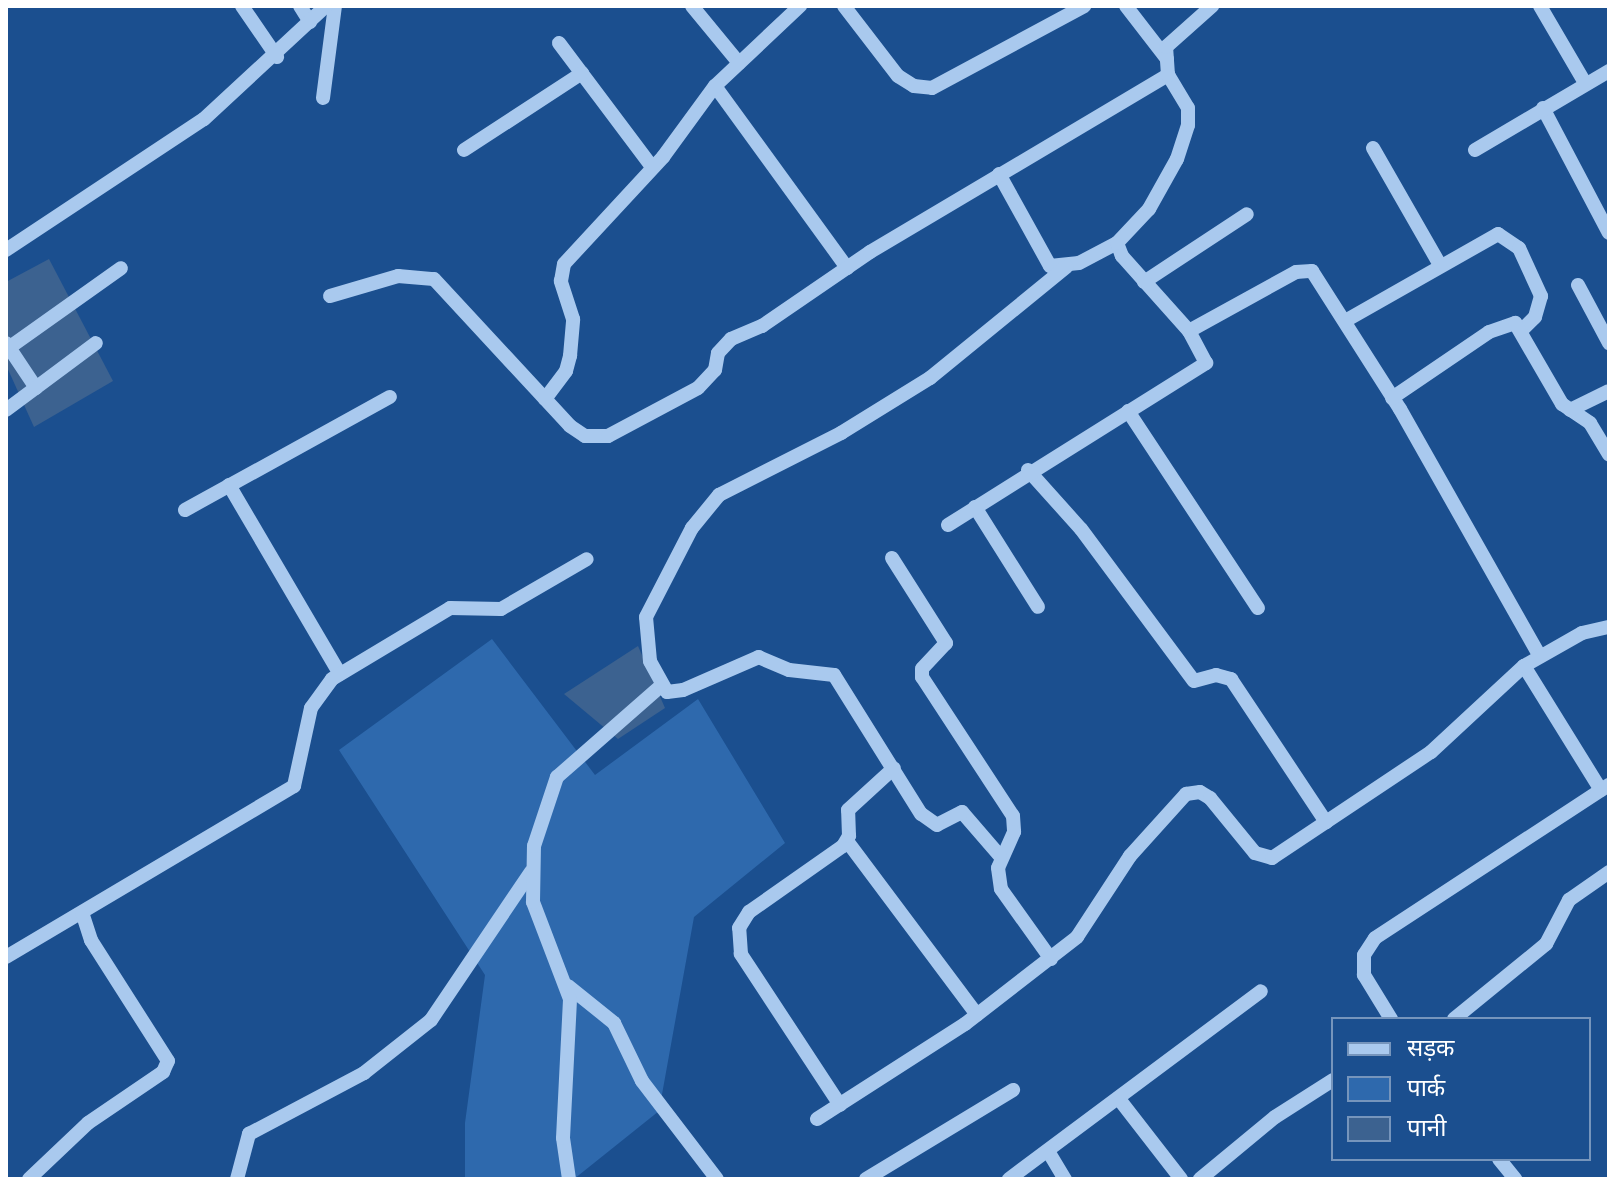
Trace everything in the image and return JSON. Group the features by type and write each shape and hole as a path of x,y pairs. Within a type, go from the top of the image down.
{"street":[{"path":"242,6 277,57"},
{"path":"300,6 310,22"},
{"path":"6,250 204,119 277,57 326,6"},
{"path":"323,98 335,6"},
{"path":"692,6 739,63"},
{"path":"545,399 566,371 570,356 573,319 561,281 564,264 653,168 715,86 800,6"},
{"path":"844,6 898,76 914,86 932,88 1084,6"},
{"path":"1126,6 1167,59"},
{"path":"1000,856 962,812 930,824 834,675 789,670 759,657 672,693 661,686 650,661 646,617 705,509 734,483 841,433 930,378 1066,267 1117,243 1149,209 1185,137 1188,108 1168,75 1166,47 1212,6"},
{"path":"1540,6 1585,83"},
{"path":"559,43 653,168"},
{"path":"1475,150 1609,71"},
{"path":"464,150 582,73"},
{"path":"330,296 398,276 423,274 434,279 545,399 585,436 608,436 698,388 715,370 723,346 999,174 1168,75"},
{"path":"715,86 847,268"},
{"path":"1543,108 1609,233"},
{"path":"1373,148 1440,265"},
{"path":"999,174 1041,256 1050,266 1066,267"},
{"path":"1144,282 1247,214"},
{"path":"1345,321 1498,234 1511,238 1541,296 1535,317 1521,331"},
{"path":"948,525 1028,470 1206,363 1189,331 1144,282 1117,243"},
{"path":"36,388 8,345 121,268"},
{"path":"1189,331 1296,272 1312,271 1392,398 1540,656"},
{"path":"1578,285 1609,343"},
{"path":"1392,398 1500,325 1515,323 1570,410 1590,423 1609,455"},
{"path":"6,410 96,343"},
{"path":"1570,410 1609,391"},
{"path":"185,510 390,397"},
{"path":"1128,411 1258,608"},
{"path":"1028,470 1081,529 1194,681 1216,675 1231,679 1326,822"},
{"path":"229,485 340,674"},
{"path":"975,507 1038,607"},
{"path":"892,558 946,643 922,669 922,677 1013,816 1014,832 1000,856 1001,889 1051,959"},
{"path":"6,957 294,786 311,708 324,686 340,674 450,608 501,609 587,559"},
{"path":"817,1119 977,1015 1077,937 1130,856 1186,794 1200,792 1210,798 1260,858 1272,858 1431,752 1524,666 1582,633 1609,627"},
{"path":"1390,1017 1364,975 1364,955 1375,938 1605,787 1524,666"},
{"path":"569,1179 563,1138 568,986 533,902 531,872 534,846 557,777 661,686"},
{"path":"894,768 848,810 847,841 977,1015"},
{"path":"840,1105 762,988 738,938 749,912 847,841"},
{"path":"237,1179 249,1134 364,1073 431,1020 531,872"},
{"path":"1456,1017 1546,944 1569,900 1609,872"},
{"path":"29,1179 88,1123 163,1072 168,1061 91,940 82,913"},
{"path":"568,986 614,1023 642,1081 717,1179"},
{"path":"1009,1179 1261,991"},
{"path":"1200,1179 1275,1117 1331,1081"},
{"path":"866,1179 1013,1090"},
{"path":"1119,1099 1181,1179"},
{"path":"1048,1151 1065,1179"},
{"path":"1501,1161 1515,1179"}],"green space":[{"path":"492,639 595,775 698,699 785,843 694,917 659,1111 574,1179 465,1179 465,1123 485,975 339,750"}],"water":[{"path":"49,259 113,381 34,427 6,365 6,282"},
{"path":"638,646 665,708 618,739 564,694"}]}
